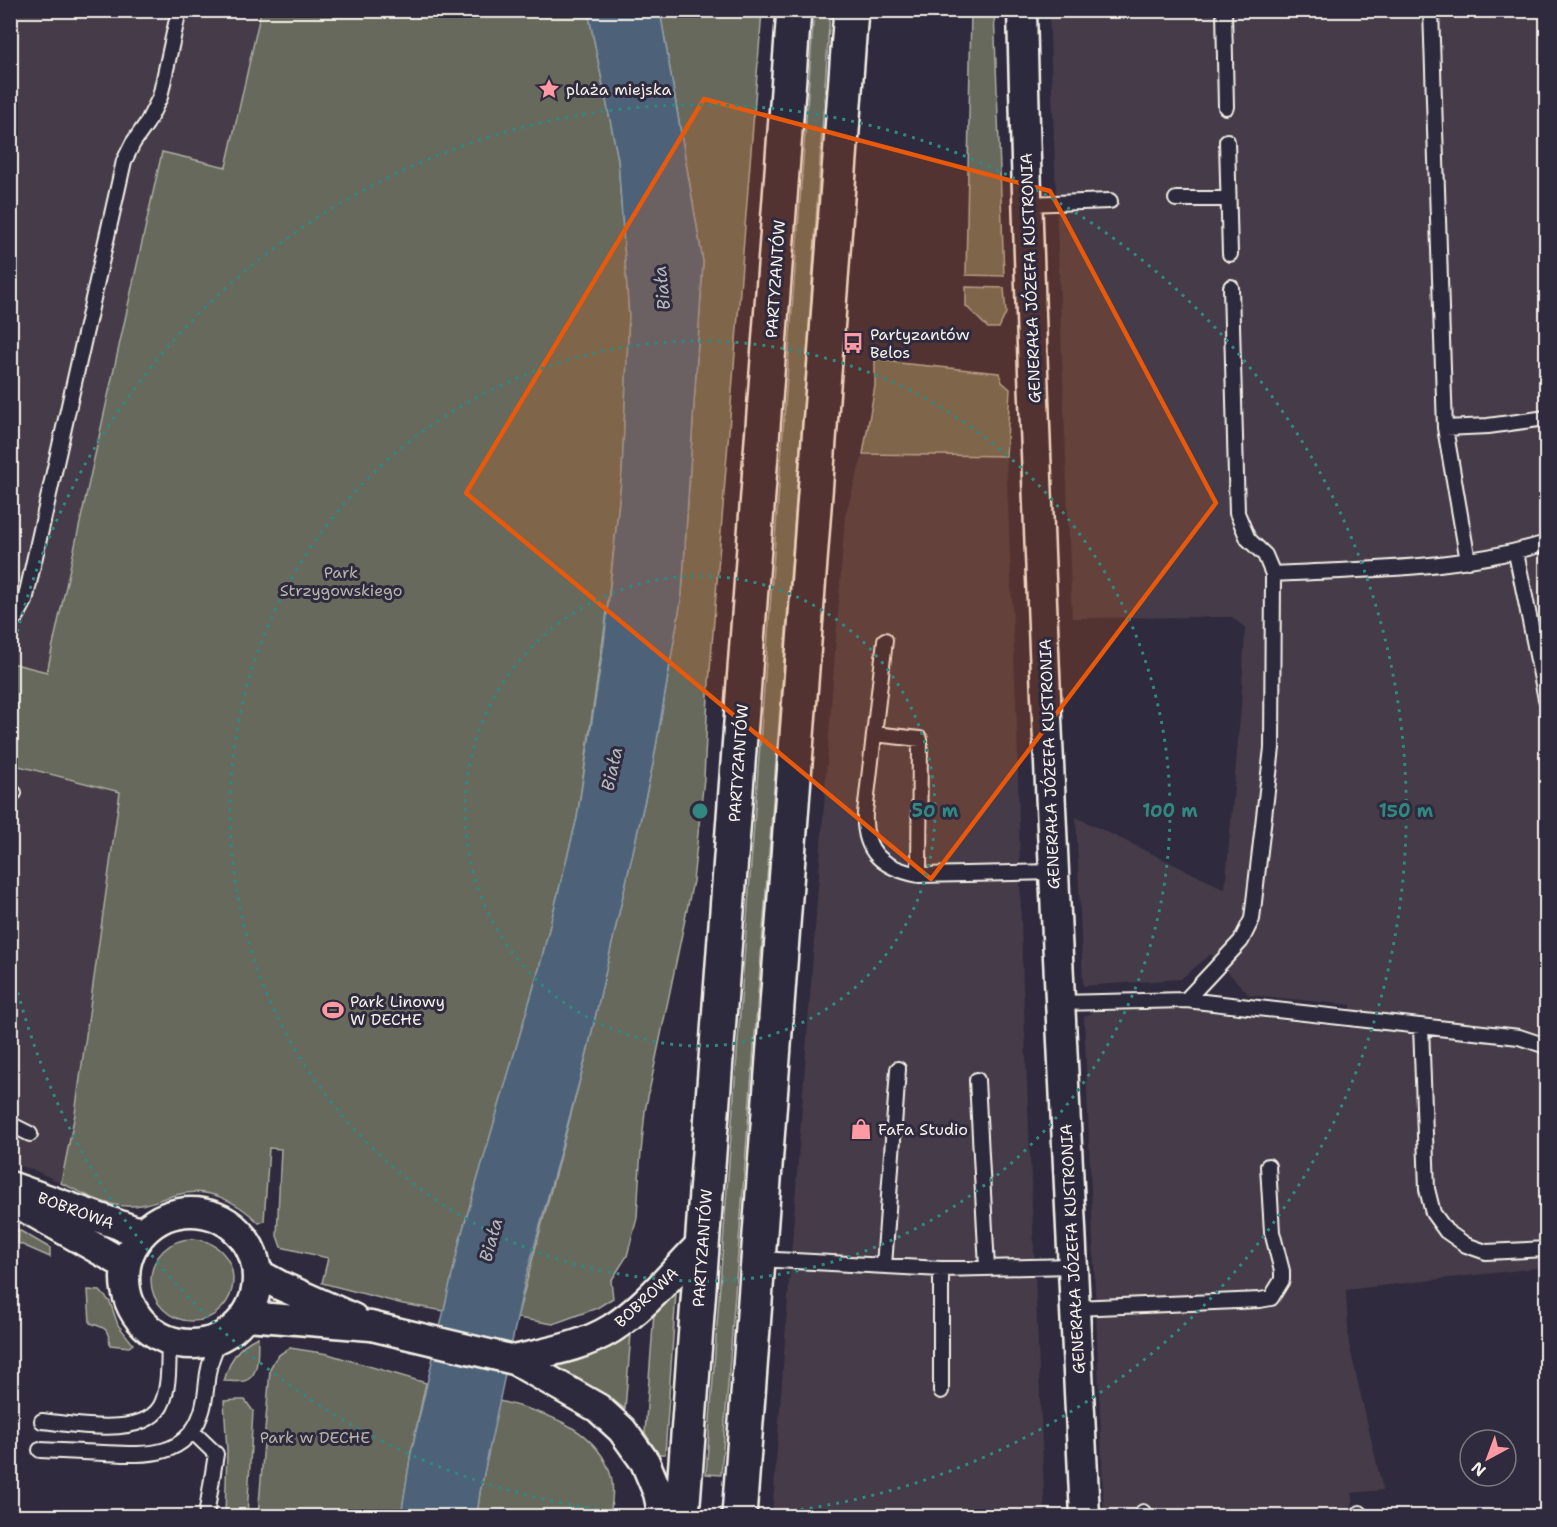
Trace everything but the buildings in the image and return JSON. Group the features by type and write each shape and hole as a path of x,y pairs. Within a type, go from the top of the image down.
{"main road":[{"name":"PARTYZANTÓW","path":"682,1516 794,10"},
{"path":"739,1516 851,10"}],"street":[{"name":"GENERAŁA JÓZEFA KUSTRONIA","path":"1022,10 1026,204 1059,1004 1085,1516"},
{"name":"BOBROWA","path":"10,1186 142,1233"},
{"name":"BOBROWA","path":"10,1200 126,1265"},
{"path":"180,1212 201,1212 222,1219 240,1232 252,1251 258,1273 256,1296 246,1316 234,1329 220,1338 195,1344 169,1340 148,1329 134,1311 126,1289 126,1265 132,1248 142,1233 159,1220 180,1212"},
{"name":"BOBROWA","path":"514,1360 570,1347 610,1329 633,1312 702,1243"},
{"name":"BOBROWA","path":"258,1273 281,1286 371,1326"},
{"name":"BOBROWA","path":"246,1316 371,1326 514,1360 598,1408 622,1430 645,1462 658,1493 663,1516"}],"lane":[{"path":"10,621 25,601 124,161 160,97 179,10"},
{"path":"1224,10 1226,107"},
{"path":"1431,10 1445,428 1468,561"},
{"path":"1227,141 1230,254"},
{"path":"1176,199 1228,199"},
{"path":"1026,204 1110,201"},
{"path":"1186,1000 1241,941 1252,919 1272,748 1273,574 1265,555 1248,538 1237,513 1232,287"},
{"path":"1445,428 1488,426 1546,418"},
{"path":"1273,574 1422,566 1468,561 1516,553 1546,543"},
{"path":"1516,553 1546,699"},
{"path":"885,640 864,830 873,852 888,865 905,873 919,875 1054,873"},
{"path":"874,734 920,740 919,875"},
{"path":"1059,1004 1186,1000 1519,1037 1546,1046"},
{"path":"1421,1026 1427,1189 1434,1213 1446,1231 1466,1245 1486,1252 1546,1250"},
{"path":"884,1266 898,1069"},
{"path":"977,1080 987,1268"},
{"path":"10,1124 30,1134"},
{"path":"1075,1308 1271,1298 1282,1280 1282,1271 1272,1232 1268,1166"},
{"path":"758,1259 941,1269 1073,1266"},
{"path":"941,1269 941,1391"},
{"path":"40,1450 145,1455 162,1452 178,1444 192,1431 201,1414 213,1353 220,1338"},
{"path":"42,1421 115,1426 141,1423 153,1415 162,1404 168,1369 169,1340"},
{"path":"192,1431 216,1454 206,1516"}],"highlighted area":[{"path":"704,99 1050,191 1216,503 931,879 466,493"}],"shaded area":[{"path":"11,11 261,11 226,167 162,153 47,672 11,663"},
{"path":"1049,11 1546,11 1546,1267 1346,1290 1349,1344 1383,1490 1352,1493 1353,1516 1104,1516 1084,1017 1093,1012 1185,1009 1349,1028 1351,1005 1249,995 1211,954 1181,979 1083,986 1076,817 1225,889 1241,705 1245,628 1232,617 1072,618"},
{"path":"863,454 1006,456 1017,728 1022,960 1045,1516 772,1516 845,516"},
{"path":"11,764 120,791 75,1114 61,1183 36,1171 11,1163"}],"green space":[{"name":"Park Strzygowskiego","path":"261,11 588,11 618,159 629,316 622,473 606,620 577,818 539,969 461,1236 444,1311 403,1304 322,1283 328,1258 281,1247 277,1236 281,1149 269,1148 264,1221 259,1223 231,1202 210,1194 188,1193 145,1204 126,1206 101,1201 61,1183 75,1114 120,792 11,764 11,663 47,672 162,152 226,167"},
{"path":"660,11 762,11 708,696 704,778 693,881 645,1111 637,1218 627,1256 611,1281 613,1298 597,1308 553,1324 517,1318 587,1053 653,764 682,594 703,262"},
{"path":"814,11 830,11 806,372 721,1475 706,1474"},
{"path":"971,11 994,11 1004,276 966,275"},
{"path":"966,287 1004,288 1006,313 999,328 988,328 966,306"},
{"path":"875,358 899,363 999,373 1002,382 1010,389 1006,456 863,454 875,386"},
{"path":"10,1225 50,1248 50,1257 18,1243 19,1232"},
{"path":"184,1239 200,1239 215,1246 226,1257 233,1272 230,1296 221,1309 200,1321 184,1321 169,1314 158,1303 151,1288 151,1272 158,1257 169,1246"},
{"path":"88,1290 100,1291 110,1302 118,1325 133,1344 129,1347 110,1345 105,1330 90,1323"},
{"path":"670,1293 676,1293 665,1454 658,1454 645,1433 654,1312"},
{"path":"631,1334 625,1409 608,1396 557,1369 557,1364 560,1362 588,1356"},
{"path":"258,1337 257,1362 253,1374 244,1381 224,1381 235,1354"},
{"name":"Park w DECHE","path":"290,1348 328,1354 426,1383 411,1453 401,1516 258,1516 270,1370 278,1356"},
{"path":"245,1400 253,1411 247,1516 225,1516 227,1451 224,1401"},
{"path":"499,1401 548,1416 578,1431 591,1442 601,1455 611,1476 610,1516 477,1516"}],"water":[{"name":"Biała","path":"588,11 660,11 703,262 682,594 653,764 587,1053 525,1281 480,1492 477,1516 401,1516 411,1453 461,1236 539,969 577,818 604,643 622,473 629,316 618,159"}],"place":[{"name":"plaża miejska","path":"549,89"},
{"name":"Partyzantów Belos","path":"853,343"},
{"name":"Park Linowy W DECHE","path":"333,1010"},
{"name":"FaFa Studio","path":"861,1129"}]}
